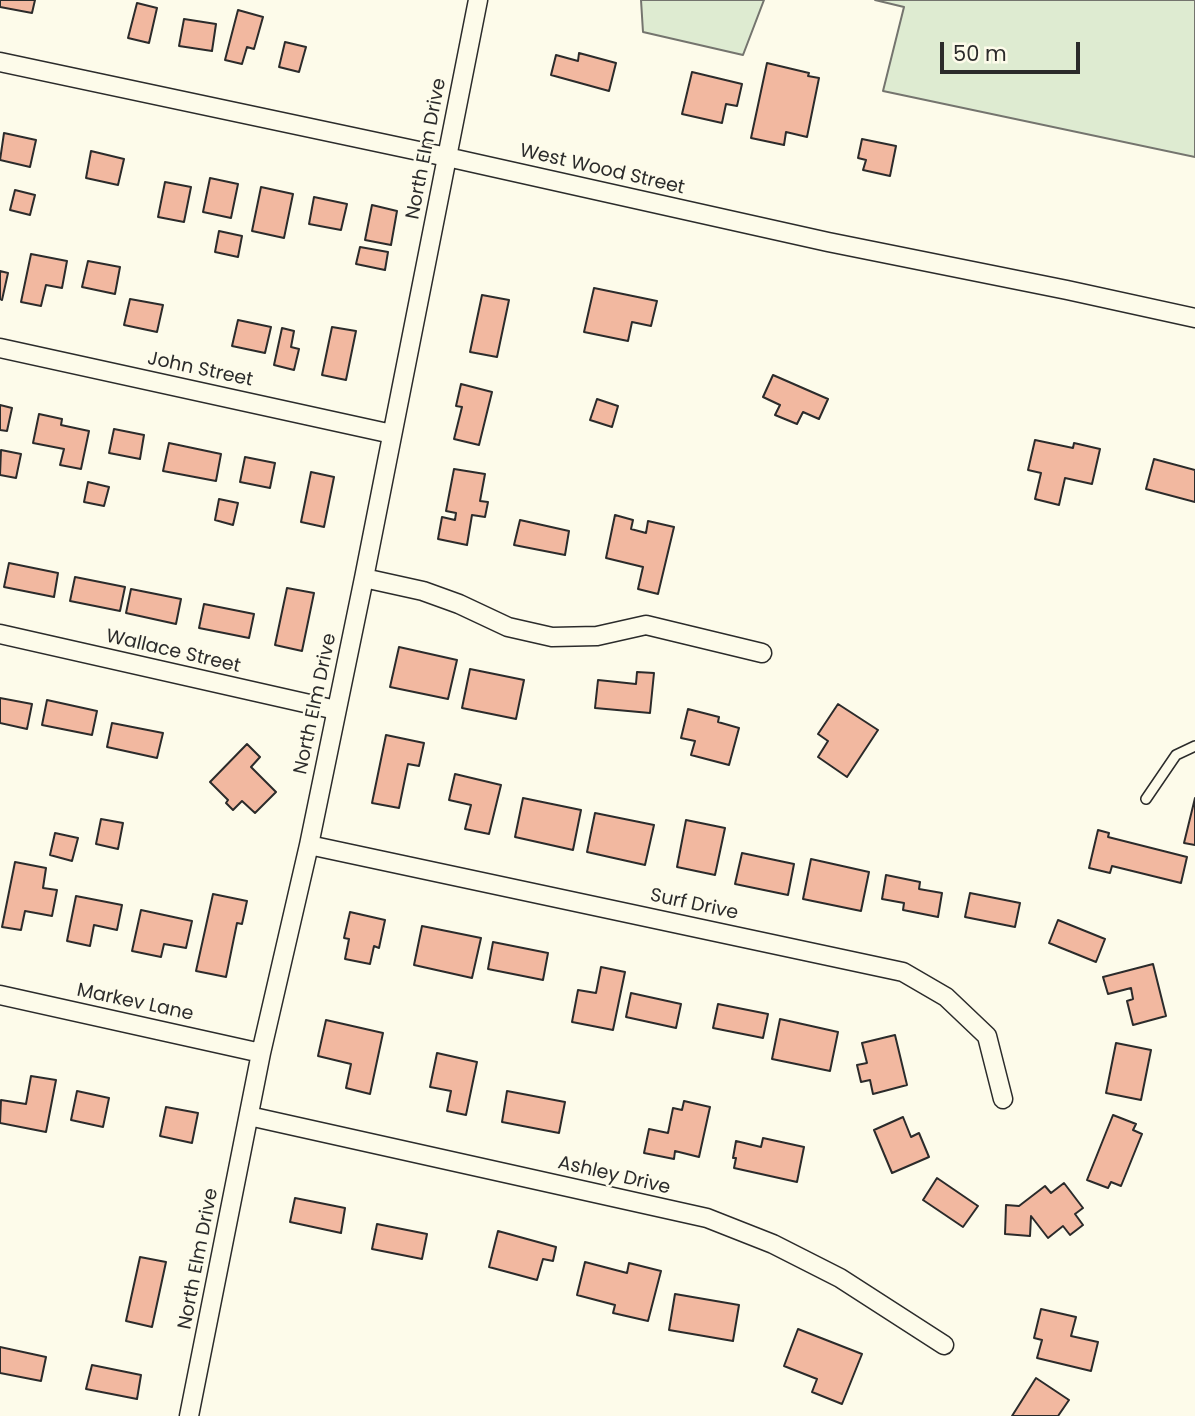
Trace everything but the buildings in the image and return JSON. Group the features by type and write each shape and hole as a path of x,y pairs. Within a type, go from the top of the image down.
{"street":[{"name":"North Elm Drive","path":"189,1416 261,1052 309,845 364,578 478,0"},
{"name":"West Wood Street","path":"0,62 447,157 828,242 1067,289 1195,318"},
{"name":"John Street","path":"0,348 392,433"},
{"path":"364,578 423,590 508,627 552,637 597,636 646,625 762,653"},
{"name":"Wallace Street","path":"0,634 336,710"},
{"name":"Surf Drive","path":"309,845 903,971 946,997 987,1036 1003,1099"},
{"name":"Markev Lane","path":"0,995 261,1052"},
{"name":"Ashley Drive","path":"248,1116 707,1218 773,1244 840,1278 944,1345"}],"lane":[{"path":"1146,799 1176,755 1195,746"}],"green space":[{"path":"641,0 764,0 743,55 643,32"},
{"path":"875,0 1195,0 1195,157 883,91 904,7"}]}
